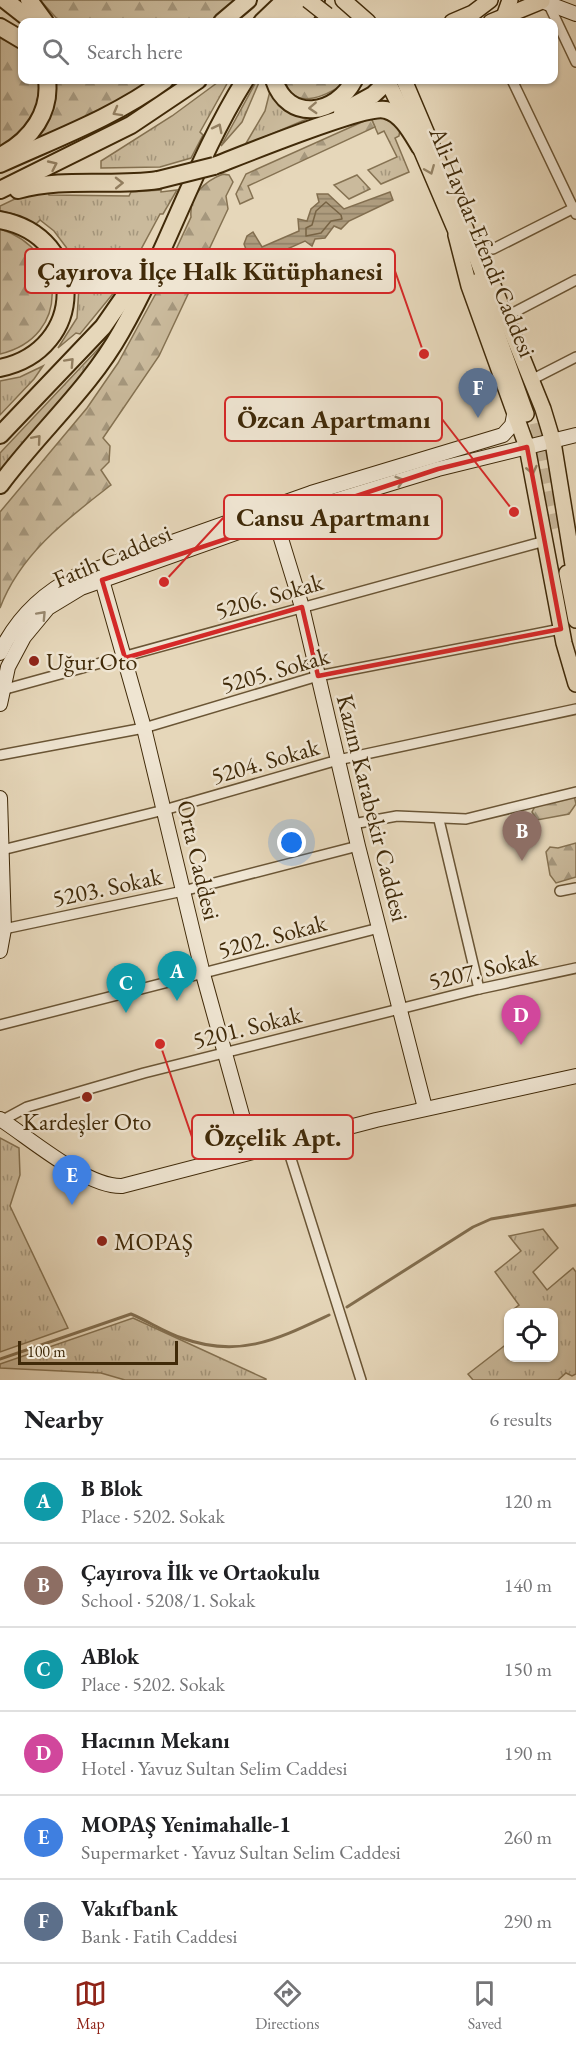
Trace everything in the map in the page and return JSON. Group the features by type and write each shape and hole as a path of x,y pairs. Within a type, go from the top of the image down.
{"highway":[{"path":"5,0 28,18"},
{"path":"29,0 42,18"},
{"path":"227,18 248,0"},
{"path":"237,18 253,0"},
{"path":"266,18 285,0"},
{"path":"285,18 297,0"},
{"path":"304,18 316,0"},
{"path":"0,27 18,38"},
{"path":"0,156 33,131 43,112 47,84"},
{"path":"0,164 93,124 120,110 159,84"},
{"path":"0,190 131,125 192,84"},
{"path":"0,435 83,348 117,308 157,248 230,105 243,84"},
{"path":"276,84 288,103 308,110 332,103 349,90 352,84"},
{"path":"309,130 390,84"},
{"path":"0,196 46,183 138,183 158,180 214,166 309,130 378,108 385,109 402,120 420,147"},
{"path":"0,485 105,358 156,266 190,183"},
{"path":"0,220 31,230 49,247 60,265 66,292 60,324 46,345 29,358 0,368"}],"main road":[{"path":"308,0 330,18"},
{"path":"343,0 364,18"},
{"path":"461,18 473,13 490,0"},
{"path":"499,18 510,0"},
{"path":"503,18 543,2"},
{"name":"Ali Haydar Efendi Caddesi","path":"396,84 456,235 476,273 533,424 473,248 413,97 398,84"},
{"path":"456,235 469,286 515,410 538,500 560,521 576,582"},
{"path":"473,248 507,316 533,379 553,442 576,671"},
{"path":"560,521 576,620"},
{"path":"560,521 561,629 576,684"}],"street":[{"path":"543,2 576,14"},
{"path":"543,2 552,18"},
{"path":"558,29 576,62"},
{"path":"473,248 493,249 575,210 514,84"},
{"path":"507,316 576,280"},
{"path":"533,379 576,357"},
{"path":"0,653 14,640 33,606 56,587 76,576 311,493 503,435 512,425 515,410"},
{"name":"Fatih Caddesi","path":"1,697 4,663 14,640 48,608 74,591 275,519 438,469 576,435"},
{"name":"Kazım Karabekir Caddesi","path":"275,519 302,607 358,846 425,1108"},
{"name":"5206. Sokak","path":"1,697 125,658 302,607 560,521"},
{"name":"Orta Caddesi","path":"102,580 144,728 203,974 252,1151"},
{"name":"5205. Sokak","path":"0,755 144,728 318,676 561,629"},
{"name":"5204. Sokak","path":"1,851 164,810 338,760 576,709"},
{"path":"353,824 397,816 439,820 488,815 576,792"},
{"path":"0,798 4,929 0,951"},
{"path":"439,820 479,989"},
{"name":"5203. Sokak","path":"4,929 183,891 358,846"},
{"path":"560,891 576,888"},
{"name":"5202. Sokak","path":"0,1025 379,928"},
{"name":"5207. Sokak","path":"399,1009 576,968"},
{"name":"5201. Sokak","path":"1,1120 43,1102 399,1009"},
{"path":"1,1120 88,1178 112,1186 134,1184 252,1151 425,1108 576,1076"},
{"path":"286,1143 361,1380"}],"highlighted area":[{"path":"527,447 561,629 318,676 302,607 125,658 102,580 438,469"}],"green space":[{"path":"40,0 234,0 214,18 56,18"},
{"path":"0,34 18,44 18,84 40,84 41,92 40,103 32,121 0,151"},
{"path":"52,84 145,84 122,99 35,143 49,112"},
{"path":"216,84 227,84 200,132 203,135 191,158 160,167 101,168 101,161 172,116"},
{"path":"255,84 258,84 242,122 221,146"},
{"path":"287,84 342,84 333,91 314,98 304,99 289,90"},
{"path":"270,91 319,114 245,145 265,111"},
{"path":"382,115 400,129 399,136 395,138 409,172 381,184 368,170 397,157 384,131 378,134 371,118"},
{"path":"371,118 375,127 248,186 253,198 240,204 236,194 246,174"},
{"path":"223,174 229,175 233,182 226,196 228,209 159,356 103,438 110,446 109,462 101,470 111,485 78,511 32,554 9,589 0,608 0,512 87,408 118,363 155,295 191,217 195,196 204,185"},
{"path":"357,175 370,189 349,199 334,185"},
{"path":"161,190 161,192 177,190 163,214 160,214 125,279 80,334 76,333 58,348 77,318 79,287 75,265 66,247 54,231 40,220 36,224 14,214 0,211 0,206 19,197 48,191 49,195 129,196 131,192"},
{"path":"0,229 22,240 38,255 48,273 52,293 49,313 40,330 23,345 0,354"},
{"path":"115,331 99,357 0,476 0,453"},
{"path":"43,366 34,379 0,415 0,381 20,377"},
{"path":"541,795 574,795 576,804 569,814 537,820 532,812"},
{"path":"576,843 576,877 556,883 550,875 546,852 550,847 558,848"},
{"path":"0,1138 19,1148 20,1175 10,1206 68,1328 0,1352"},
{"path":"543,1229 558,1248 533,1272 547,1290 573,1268 576,1272 576,1374 572,1376 566,1373 558,1380 473,1380 468,1374 504,1346 504,1362 558,1362 558,1308 515,1308 519,1305 495,1272 521,1251 509,1236"},
{"path":"133,1318 266,1380 125,1380 101,1373 0,1368 0,1364"}],"water":[{"path":"390,192 393,200 349,221 341,229 334,226 325,238 315,239 312,246 305,241 267,258 274,275 272,278 248,276 249,257 244,244 247,236 253,232 262,247 299,231 298,219 307,221 311,209 319,202 317,194 328,194 344,209"}],"waterway":[{"path":"347,1307 473,1227 491,1219 576,1205"},
{"path":"0,1359 131,1314 182,1338 222,1347 258,1343 275,1338 329,1315"}],"tunnel":[{"path":"537,423 560,530"}],"place":[{"name":"Çayırova İlçe Halk Kütüphanesi","path":"424,354"},
{"name":"Vakıfbank","path":"478,418"},
{"name":"Özcan Apartmanı","path":"514,512"},
{"name":"Cansu Apartmanı","path":"164,582"},
{"name":"Uğur Oto","path":"34,661"},
{"name":"Çayırova İlk ve Ortaokulu","path":"522,861"},
{"name":"B Blok","path":"177,1001"},
{"name":"ABlok","path":"126,1013"},
{"name":"Özçelik Apt.","path":"160,1044"},
{"name":"Hacının Mekanı","path":"521,1045"},
{"name":"Kardeşler Oto","path":"87,1097"},
{"name":"MOPAŞ Yenimahalle-1","path":"72,1205"},
{"name":"MOPAŞ","path":"102,1241"}]}
